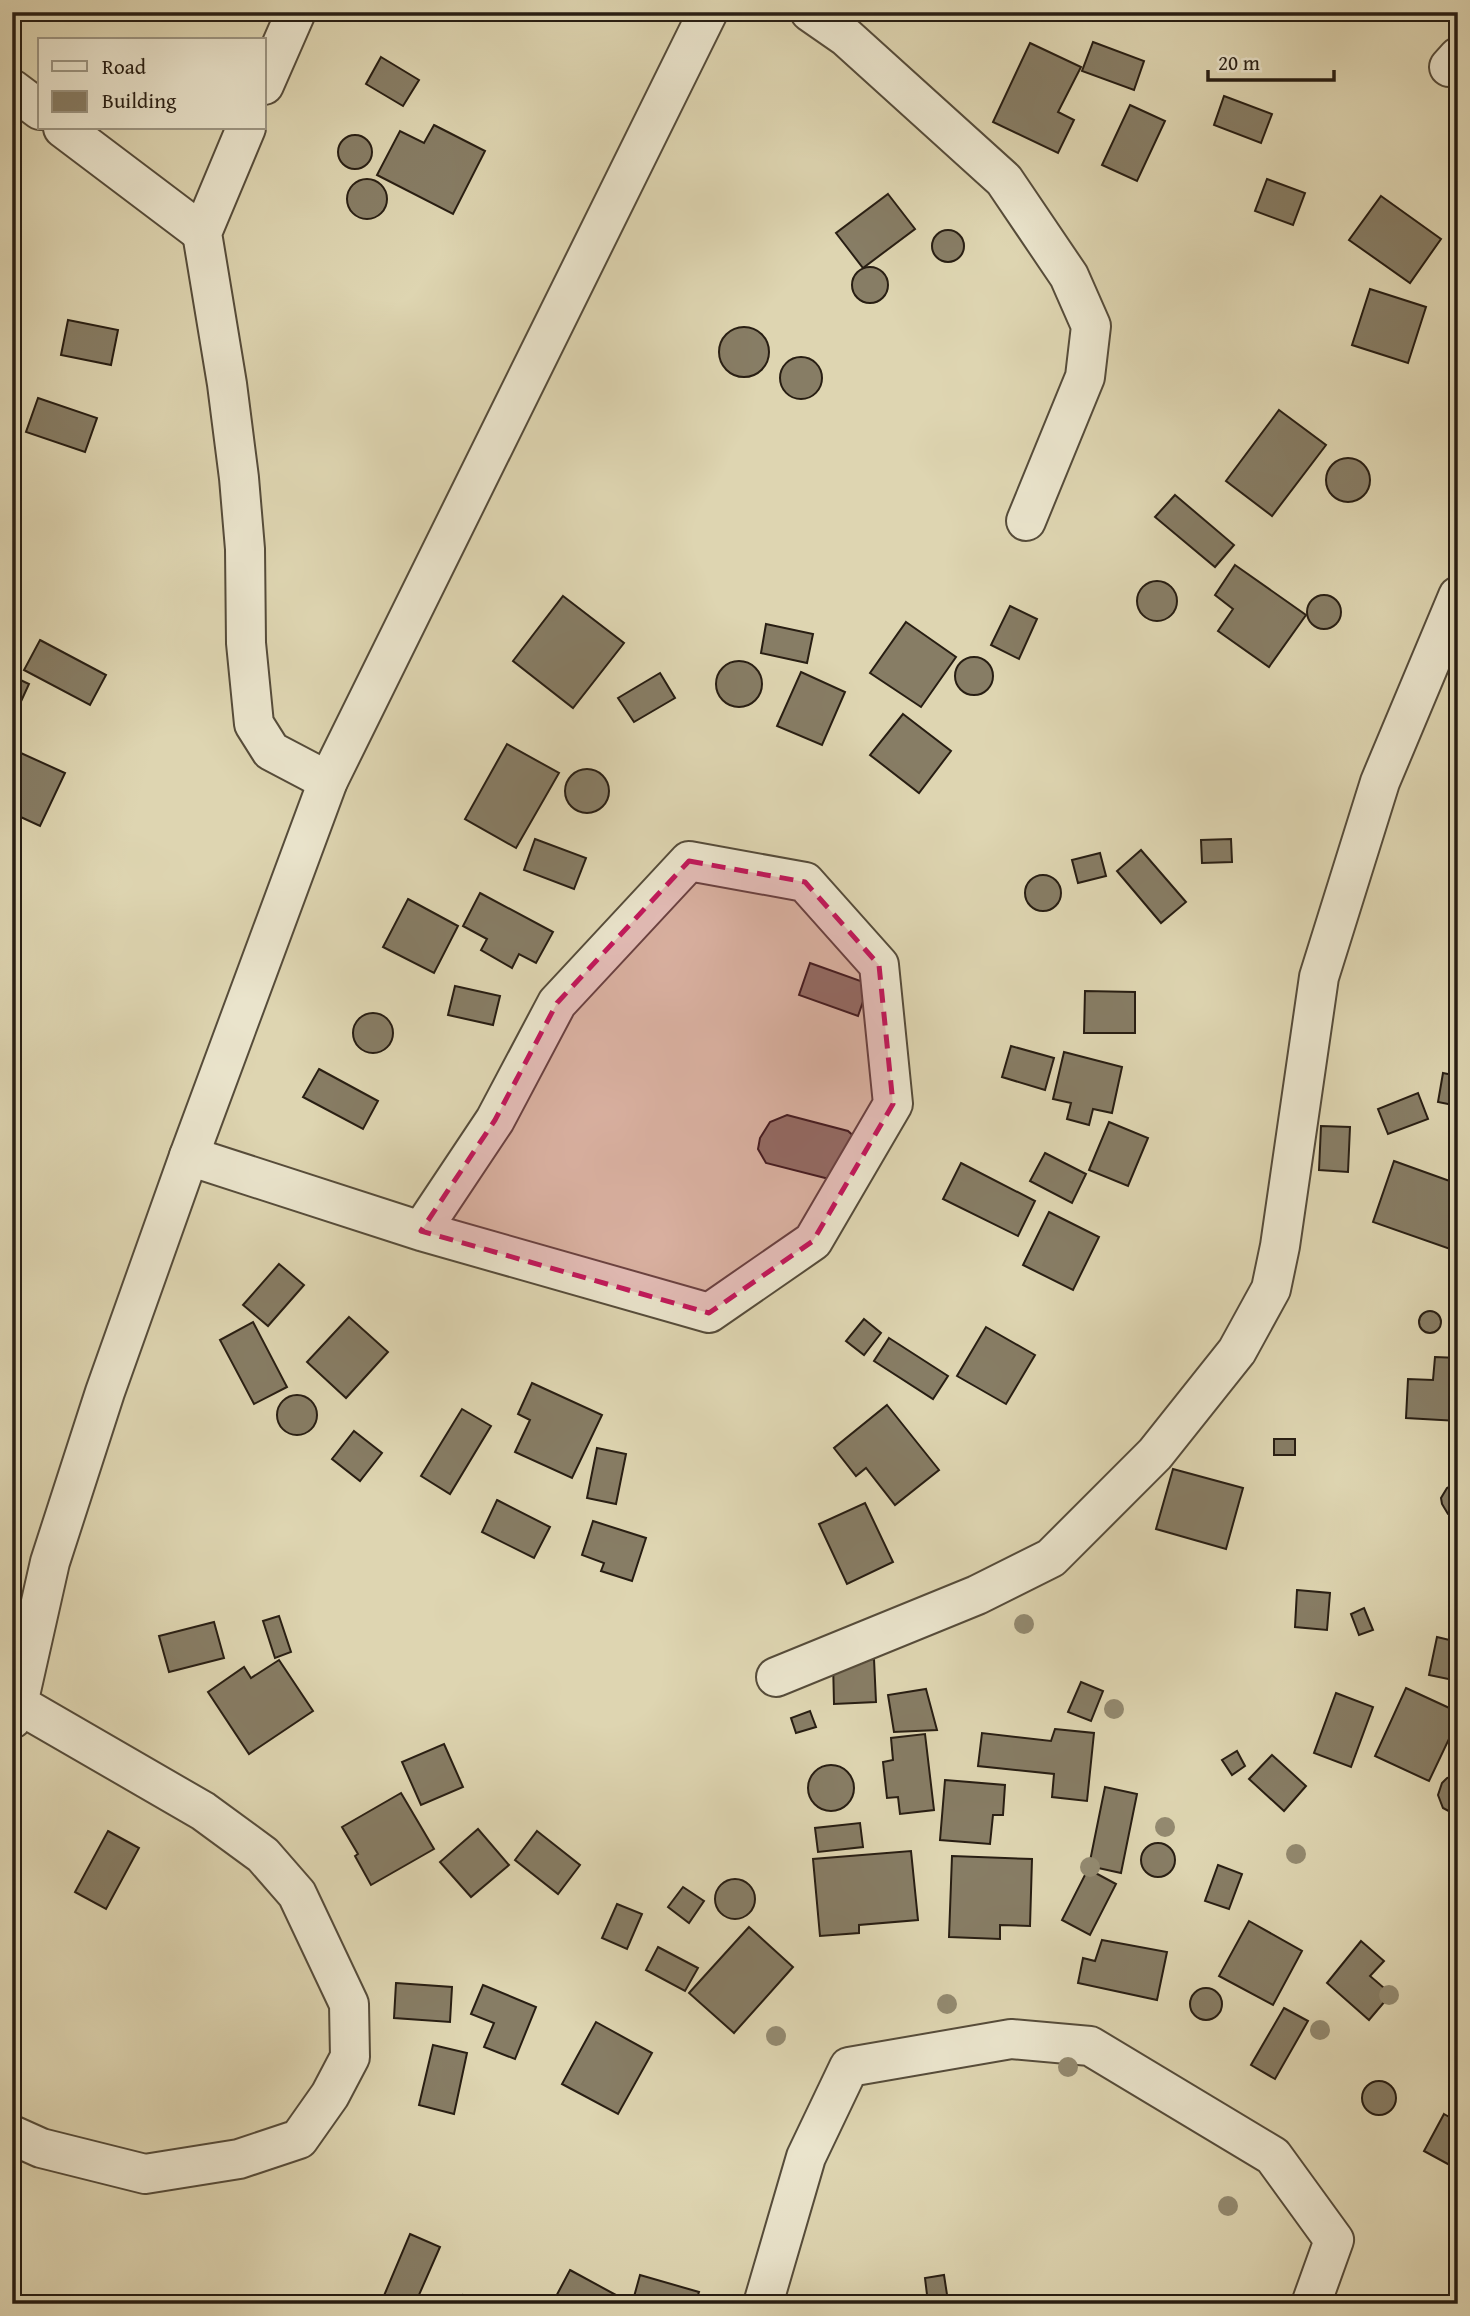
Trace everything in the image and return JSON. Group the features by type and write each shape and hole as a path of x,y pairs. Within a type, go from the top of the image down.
{"street":[{"path":"266,80 296,12"},
{"path":"12,2135 41,2148 145,2174 239,2159 299,2139 330,2095 350,2057 349,2004 298,1894 263,1855 204,1811 15,1711 50,1562 105,1392 328,781 708,12"},
{"path":"810,12 846,37 1004,180 1069,276 1091,326 1085,377 1026,522"},
{"path":"12,89 38,108"},
{"path":"66,130 202,233"},
{"path":"245,130 202,233 228,384 239,478 245,549 246,643 254,724 271,751 328,781"},
{"path":"776,1677 977,1595 1051,1558 1154,1454 1237,1351 1270,1289 1273,1278 1319,977 1380,782 1458,596"},
{"path":"189,1156 421,1231 709,1313 813,1241 893,1104 879,965 805,882 689,861 557,1003 495,1120 421,1231"},
{"path":"764,2304 806,2157 849,2067 1011,2039 1090,2046 1273,2156 1334,2240 1311,2304"}],"highlighted area":[{"path":"689,861 805,882 879,965 893,1104 813,1241 709,1313 421,1231 495,1120 557,1003"}],"building":[{"path":"1093,42 1144,61 1134,90 1082,71"},
{"path":"1030,43 1081,67 1058,112 1074,120 1058,153 993,122"},
{"path":"381,57 419,80 403,106 366,84"},
{"path":"1224,96 1272,114 1261,143 1214,125"},
{"path":"1130,105 1165,121 1137,181 1102,165"},
{"path":"434,125 485,151 453,214 377,175 400,131 424,143"},
{"path":"355,135 367,140 372,152 367,164 355,169 343,164 338,152 343,140"},
{"path":"367,179 375,180 381,185 386,191 386,207 381,213 375,218 367,219 359,218 353,213 348,207 347,199 348,191 353,185 359,180"},
{"path":"1267,179 1305,193 1293,225 1255,211"},
{"path":"888,194 915,229 863,268 836,233"},
{"path":"1381,196 1441,239 1410,283 1349,240"},
{"path":"948,230 960,234 964,246 960,258 948,262 936,258 932,246 936,234"},
{"path":"870,267 883,272 888,285 883,298 870,303 857,298 852,285 857,272"},
{"path":"1370,289 1426,307 1408,363 1352,345"},
{"path":"68,320 118,330 111,365 61,355"},
{"path":"744,327 762,334 769,352 762,370 744,377 726,370 719,352 726,334"},
{"path":"801,357 816,363 822,378 816,393 801,399 786,393 780,378 786,363"},
{"path":"38,398 97,418 85,452 26,432"},
{"path":"1279,410 1326,445 1272,516 1226,481"},
{"path":"1348,458 1357,459 1364,464 1369,471 1369,489 1364,496 1357,501 1348,502 1339,501 1332,496 1327,489 1326,480 1327,471 1332,464 1339,459"},
{"path":"1175,495 1234,545 1215,567 1155,517"},
{"path":"1235,565 1306,615 1269,667 1218,631 1233,609 1215,595"},
{"path":"1157,581 1171,587 1177,601 1171,615 1157,621 1143,615 1137,601 1143,587"},
{"path":"1324,595 1336,600 1341,612 1336,624 1324,629 1312,624 1307,612 1312,600"},
{"path":"563,596 624,643 573,708 513,661"},
{"path":"1010,606 1037,619 1019,659 991,645"},
{"path":"906,622 956,657 921,707 870,673"},
{"path":"766,624 813,634 807,663 761,653"},
{"path":"40,640 106,675 90,705 24,670"},
{"path":"974,657 987,663 993,676 987,689 974,695 961,689 955,676 961,663"},
{"path":"739,661 755,668 762,684 755,700 739,707 723,700 716,684 723,668"},
{"path":"801,672 845,692 822,745 777,726"},
{"path":"660,673 675,698 634,722 618,698"},
{"path":"12,676 29,684 12,721"},
{"path":"903,714 951,751 919,793 870,755"},
{"path":"507,744 559,773 516,848 465,819"},
{"path":"12,749 65,773 40,826 12,813"},
{"path":"587,769 596,770 603,775 608,782 608,800 603,807 596,812 587,813 578,812 571,807 566,800 565,791 566,782 571,775 578,770"},
{"path":"535,839 586,858 574,889 524,870"},
{"path":"1231,839 1232,862 1202,863 1201,840"},
{"path":"1141,850 1186,902 1161,923 1117,871"},
{"path":"1100,853 1106,876 1078,883 1072,860"},
{"path":"1043,875 1056,880 1061,893 1056,906 1043,911 1030,906 1025,893 1030,880"},
{"path":"480,893 553,932 536,963 519,954 512,968 481,950 487,939 463,926"},
{"path":"408,899 458,926 434,973 383,947"},
{"path":"810,963 869,984 858,1016 799,995"},
{"path":"455,986 500,996 493,1025 448,1015"},
{"path":"1085,991 1135,992 1135,1033 1084,1033"},
{"path":"373,1013 387,1019 393,1033 387,1047 373,1053 359,1047 353,1033 359,1019"},
{"path":"1458,1024 1458,1055 1452,1054"},
{"path":"1011,1046 1054,1058 1045,1090 1002,1077"},
{"path":"1064,1052 1122,1067 1112,1113 1093,1109 1089,1125 1067,1119 1071,1103 1053,1099"},
{"path":"319,1069 378,1101 363,1129 303,1097"},
{"path":"1443,1073 1458,1076 1458,1106 1438,1102"},
{"path":"1418,1093 1428,1119 1388,1134 1378,1109"},
{"path":"787,1115 848,1131 858,1140 841,1182 766,1163 758,1149 760,1138 770,1122"},
{"path":"1109,1122 1148,1138 1128,1186 1089,1170"},
{"path":"1321,1126 1350,1127 1348,1172 1319,1170"},
{"path":"1045,1153 1086,1174 1072,1203 1030,1181"},
{"path":"1394,1161 1458,1184 1458,1236 1453,1250 1373,1222"},
{"path":"961,1163 1035,1201 1018,1236 943,1199"},
{"path":"1049,1212 1099,1237 1073,1290 1023,1265"},
{"path":"279,1264 304,1285 268,1326 243,1305"},
{"path":"1430,1311 1438,1314 1441,1322 1438,1330 1430,1333 1422,1330 1419,1322 1422,1314"},
{"path":"349,1317 388,1352 346,1398 307,1362"},
{"path":"864,1319 881,1333 864,1355 846,1341"},
{"path":"253,1322 287,1387 254,1404 220,1340"},
{"path":"986,1327 1035,1355 1006,1404 957,1376"},
{"path":"889,1338 948,1376 933,1399 874,1361"},
{"path":"1435,1357 1458,1358 1458,1421 1406,1418 1408,1379 1433,1380"},
{"path":"532,1383 602,1415 572,1478 515,1452 530,1420 518,1414"},
{"path":"297,1395 311,1401 317,1415 311,1429 297,1435 283,1429 277,1415 283,1401"},
{"path":"887,1405 939,1470 895,1505 866,1468 856,1476 834,1448"},
{"path":"462,1409 491,1426 450,1494 421,1476"},
{"path":"354,1431 382,1453 360,1481 332,1459"},
{"path":"1274,1439 1295,1439 1295,1455 1274,1455"},
{"path":"597,1448 626,1454 616,1504 587,1498"},
{"path":"1173,1469 1243,1488 1226,1549 1156,1529"},
{"path":"1458,1483 1458,1518 1448,1514 1441,1498 1447,1488"},
{"path":"497,1500 550,1527 534,1558 482,1532"},
{"path":"865,1503 893,1562 847,1584 819,1524"},
{"path":"593,1521 646,1538 632,1581 601,1571 604,1563 582,1555"},
{"path":"1297,1590 1330,1593 1327,1630 1295,1627"},
{"path":"1364,1608 1373,1630 1359,1635 1351,1614"},
{"path":"279,1616 291,1652 275,1658 263,1621"},
{"path":"214,1622 224,1658 169,1672 159,1636"},
{"path":"1437,1637 1458,1642 1458,1681 1429,1675"},
{"path":"874,1659 876,1702 834,1704 833,1661"},
{"path":"279,1660 313,1711 249,1754 208,1692 244,1667 251,1678"},
{"path":"1081,1682 1103,1691 1091,1721 1068,1712"},
{"path":"1406,1688 1458,1712 1458,1720 1429,1781 1375,1756"},
{"path":"926,1689 937,1730 894,1732 888,1695"},
{"path":"1336,1693 1373,1707 1351,1767 1314,1753"},
{"path":"810,1711 816,1727 796,1733 791,1718"},
{"path":"1055,1729 1094,1733 1087,1801 1052,1797 1054,1774 978,1766 982,1733 1051,1741"},
{"path":"925,1734 934,1810 900,1814 898,1797 887,1798 883,1762 893,1760 891,1738"},
{"path":"444,1744 463,1787 421,1805 402,1762"},
{"path":"1237,1751 1245,1766 1232,1775 1222,1760"},
{"path":"1272,1755 1306,1786 1284,1811 1249,1779"},
{"path":"831,1765 847,1772 854,1788 847,1804 831,1811 815,1804 808,1788 815,1772"},
{"path":"1458,1774 1458,1816 1443,1808 1438,1795 1442,1783"},
{"path":"945,1780 1005,1785 1003,1815 993,1815 990,1844 940,1840"},
{"path":"1105,1787 1137,1794 1121,1873 1089,1866"},
{"path":"401,1793 434,1849 371,1885 355,1856 358,1854 342,1827"},
{"path":"860,1823 863,1847 818,1852 815,1828"},
{"path":"478,1829 509,1865 471,1897 440,1862"},
{"path":"108,1831 139,1848 106,1909 75,1892"},
{"path":"537,1831 580,1865 558,1894 515,1860"},
{"path":"1158,1843 1170,1848 1175,1860 1170,1872 1158,1877 1146,1872 1141,1860 1146,1848"},
{"path":"911,1851 918,1920 859,1925 859,1933 820,1936 813,1859"},
{"path":"952,1856 1032,1859 1030,1926 1000,1925 1000,1939 949,1937"},
{"path":"1218,1865 1242,1874 1229,1909 1205,1901"},
{"path":"1088,1869 1116,1884 1090,1935 1062,1920"},
{"path":"735,1879 749,1885 755,1899 749,1913 735,1919 721,1913 715,1899 721,1885"},
{"path":"683,1887 704,1901 689,1923 668,1907"},
{"path":"617,1904 642,1914 627,1949 602,1938"},
{"path":"1249,1921 1302,1951 1273,2005 1219,1976"},
{"path":"749,1927 793,1967 734,2033 689,1993"},
{"path":"1102,1940 1167,1952 1157,2000 1078,1983 1083,1958 1095,1961"},
{"path":"1361,1941 1384,1961 1370,1976 1391,1994 1369,2020 1327,1983"},
{"path":"658,1947 698,1968 685,1991 646,1970"},
{"path":"396,1983 452,1987 450,2022 394,2018"},
{"path":"483,1985 536,2007 515,2059 484,2047 494,2023 471,2014"},
{"path":"1206,1988 1217,1993 1222,2004 1217,2015 1206,2020 1195,2015 1190,2004 1195,1993"},
{"path":"1284,2008 1308,2021 1275,2079 1251,2065"},
{"path":"596,2022 652,2053 618,2114 562,2084"},
{"path":"433,2045 467,2053 454,2114 419,2105"},
{"path":"1379,2081 1391,2086 1396,2098 1391,2110 1379,2115 1367,2110 1362,2098 1367,2086"},
{"path":"1444,2114 1458,2122 1457,2169 1424,2151"},
{"path":"410,2234 440,2247 415,2304 397,2304 383,2298"},
{"path":"570,2270 616,2295 612,2304 552,2304"},
{"path":"640,2275 699,2292 695,2304 632,2304"},
{"path":"944,2275 948,2301 928,2303 925,2278"},
{"path":"463,2295 485,2304 459,2304"}]}
